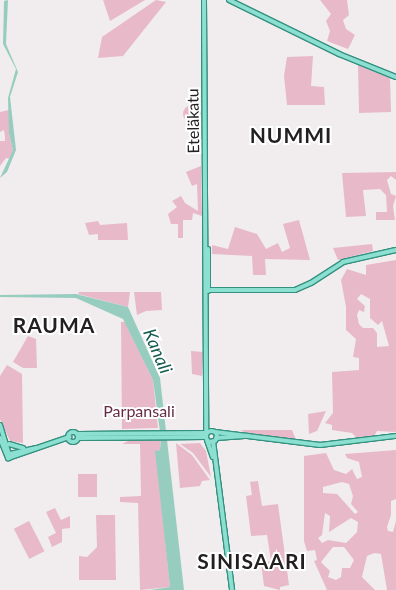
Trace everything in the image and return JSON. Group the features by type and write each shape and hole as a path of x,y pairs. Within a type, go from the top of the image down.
{"main road":[{"name":"Eteläkatu","path":"204,0 208,415"},
{"path":"229,0 339,54 396,77"},
{"path":"207,290 294,290 311,283 343,262 396,250"},
{"path":"208,415 215,439 215,461 232,590"},
{"path":"208,415 206,436 215,461"},
{"path":"0,425 8,442 9,456"},
{"path":"206,436 213,431 312,445 342,445 396,436"},
{"path":"9,456 69,437 72,432 78,436 168,434 206,436 215,439 258,437"},
{"path":"69,437 73,442 78,436"},
{"path":"0,438 9,456"},
{"path":"8,442 14,447 38,448"},
{"path":"9,456 28,449"}],"green space":[{"path":"103,0 145,0 110,21"},
{"path":"156,0 166,2 123,56 98,58 102,37"},
{"path":"320,0 347,0 349,15 343,20 346,29 355,35 348,49 327,41 330,31 326,21 331,14"},
{"path":"313,56 311,86 324,87 325,105 287,105 284,76 287,57"},
{"path":"358,65 390,78 391,112 359,113"},
{"path":"188,105 196,105 201,110 199,121 188,123 183,118 183,110"},
{"path":"9,110 9,134 13,150 11,159 6,158 0,166 0,141 5,141 5,137 4,130 0,132 0,112"},
{"path":"201,166 202,216 193,213 192,220 183,220 183,238 178,238 178,224 171,224 168,214 177,207 172,201 181,196 185,203 198,211 197,184 192,186 186,172"},
{"path":"396,172 396,180 391,176 387,180 391,194 396,196 393,206 395,220 376,220 376,212 387,212 386,195 380,189 363,190 366,216 346,217 342,173"},
{"path":"299,220 310,260 265,259 266,275 253,275 252,256 212,254 212,245 228,249 235,227 257,234 266,249 278,243 282,252 290,248 283,224"},
{"path":"98,221 100,225 127,223 128,240 98,240 98,234 89,235 85,223"},
{"path":"372,244 373,251 338,260 333,248"},
{"path":"396,260 396,432 377,431 374,436 358,439 352,433 332,430 332,425 325,423 333,413 332,372 359,370 359,358 353,357 356,339 346,330 346,307 341,280 347,269 366,275 366,265","holes":["361,294 370,299 370,318 378,325 382,321 389,346 377,347 377,333 373,328 363,328 359,324 357,315 359,310 364,312 365,306 357,299"]},
{"path":"79,292 130,292 128,307 78,294"},
{"path":"134,292 161,292 162,310 146,311 137,315"},
{"name":"Parpansali","path":"121,322 125,322 153,380 158,428 122,429"},
{"path":"28,336 36,339 37,368 23,368 13,362"},
{"path":"191,351 203,352 202,376 192,374"},
{"path":"7,365 22,374 23,443 10,441 0,419 0,376"},
{"path":"326,411 317,431 309,434 308,414"},
{"path":"243,430 292,430 297,442 240,431"},
{"path":"132,439 161,439 160,450 156,451 170,587 140,590 138,503 120,502 120,497 141,496 140,444 122,444"},
{"path":"176,443 192,455 210,480 202,481 200,486 180,488"},
{"path":"200,443 206,451 211,477 193,453 180,444"},
{"path":"396,450 396,499 391,501 391,515 387,527 388,531 393,532 396,521 396,590 387,590 381,554 374,553 367,556 362,577 375,590 327,590 314,561 317,560 315,550 307,551 304,541 304,456 326,453 334,470 346,474 352,469 357,479 362,477 359,462 347,458 345,454","holes":["342,482 349,484 353,496 351,504 358,512 355,514 337,494 323,493 323,487","325,513 330,516 329,532 351,518 358,522 357,532 346,543 328,540 322,543 318,538 322,535","333,547 344,547 354,560 350,568 342,568 341,577 336,580 328,577 330,571 321,562"]},
{"path":"78,474 97,474 97,497 78,497"},
{"path":"258,481 262,506 278,504 289,585 280,587 280,590 264,586 261,563 271,561 267,535 251,536 246,496 252,495 250,482"},
{"path":"55,508 61,520 70,516 70,528 62,529 62,542 52,547 48,537 56,533 46,512"},
{"path":"96,515 115,515 116,580 79,580 79,556 87,557 97,547"},
{"path":"29,521 44,551 29,559 14,529"}],"shaded area":[{"path":"8,0 6,44 18,72 10,97 16,150 7,172 0,178 13,150 9,134 8,98 16,69 3,44 4,1"},
{"path":"76,294 128,307 160,378 184,590 150,590 170,587 155,451 160,450 161,439 153,380 123,319 76,298 0,297 0,295"}],"district":[{"name":"NUMMI","path":"291,135"},
{"name":"RAUMA","path":"54,325"},
{"name":"SINISAARI","path":"252,561"}],"water label":[{"name":"Kanali","path":"158,351"}]}
